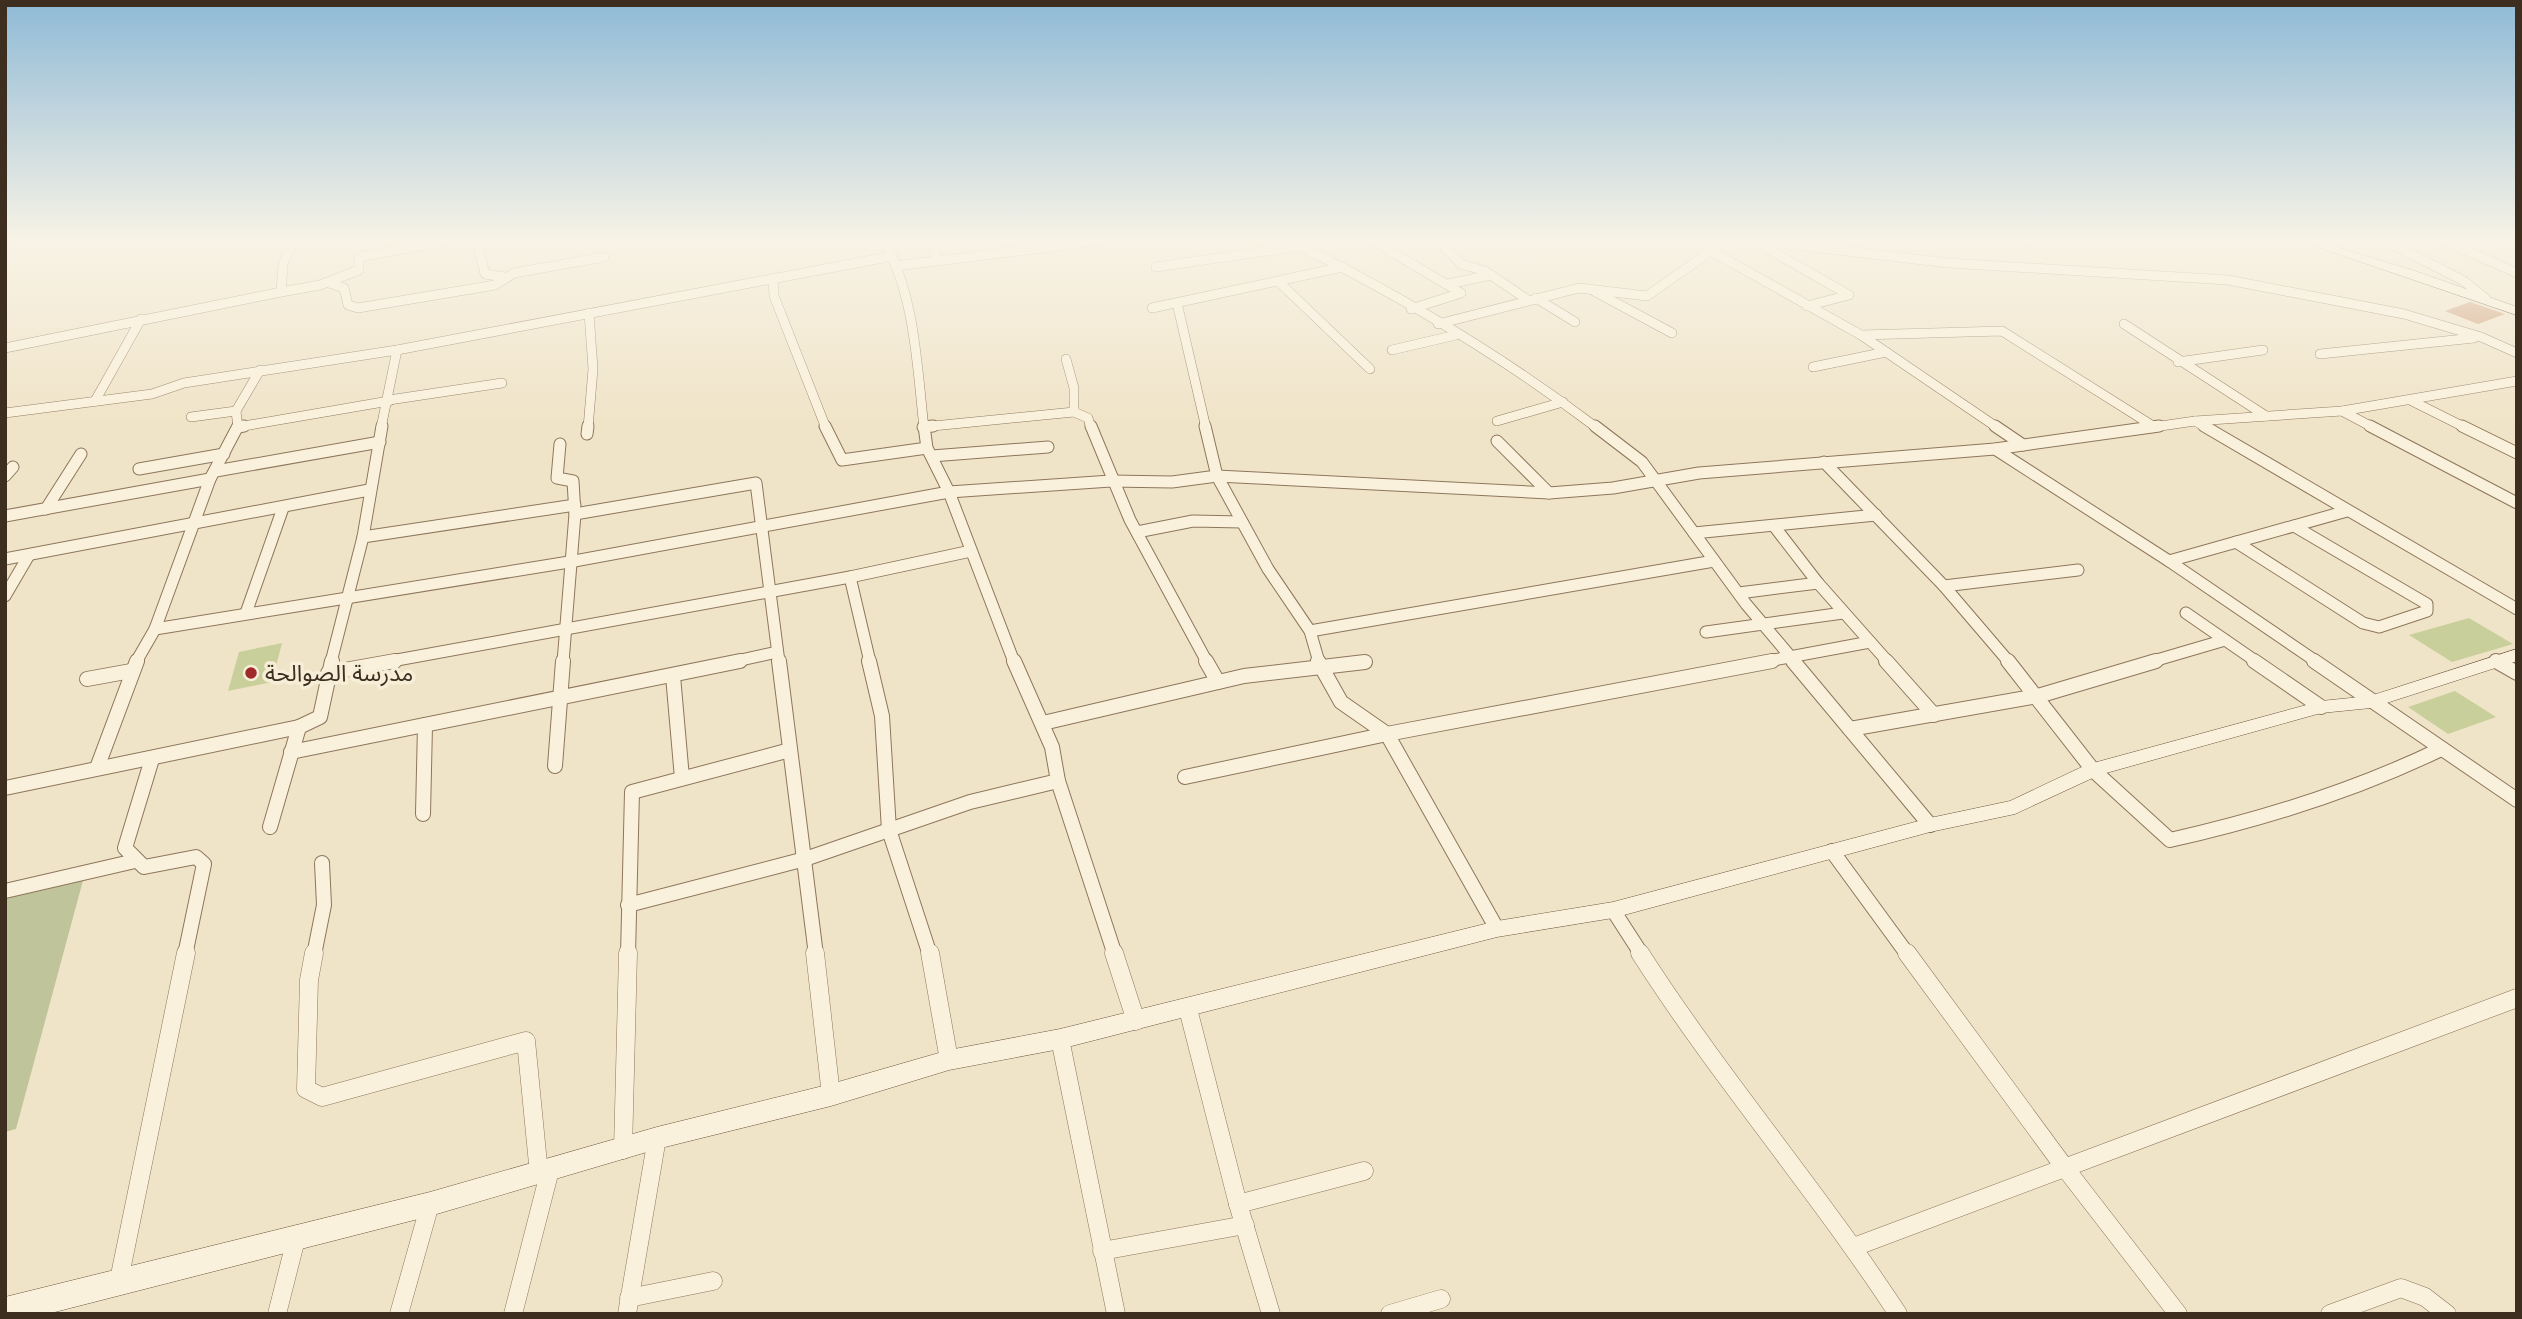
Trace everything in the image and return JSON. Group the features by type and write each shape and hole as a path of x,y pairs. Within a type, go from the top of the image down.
{"street":[{"path":"5,348 237,301"},
{"path":"347,301 348,305 358,308 402,301"},
{"path":"5,413 152,394 184,383 397,350 654,301"},
{"path":"776,301 828,433 842,460 930,452 1048,447"},
{"path":"905,301 911,323 923,402 923,427 930,452 949,492 1003,637 1052,747 1058,781 1136,1021"},
{"path":"1152,308 1190,301"},
{"path":"1298,301 1370,369"},
{"path":"1397,301 1493,355 1563,402 1642,462 1788,656 1930,825"},
{"path":"1411,309 1437,301"},
{"path":"1438,324 1526,301"},
{"path":"1535,301 1575,321"},
{"path":"1610,301 1672,333"},
{"path":"1797,301 1861,335 2023,445"},
{"path":"1807,306 1828,301"},
{"path":"2334,301 2404,314 2481,337 2517,352"},
{"path":"2497,301 2517,308"},
{"path":"1177,303 1217,476 1268,569 1310,631 1319,663 1342,702 1387,734 1497,929"},
{"path":"587,434 593,369 589,313"},
{"path":"95,401 141,319"},
{"path":"2124,324 2178,362 2266,417"},
{"path":"1861,335 2002,331 2153,426"},
{"path":"1392,350 1456,335"},
{"path":"2320,354 2481,337"},
{"path":"5,788 299,727 320,717 328,673 351,596 397,350"},
{"path":"2178,362 2263,350"},
{"path":"1814,367 1886,352"},
{"path":"1066,359 1074,388 1074,412"},
{"path":"97,768 131,671 155,629 213,475 238,427 236,411 260,370"},
{"path":"155,629 569,562 949,492 1111,481 1172,482 1217,476 1549,494 1655,482 1699,473 1995,449 2195,421 2342,411 2517,382"},
{"path":"238,427 502,383"},
{"path":"2410,400 2517,453"},
{"path":"1497,421 1563,402"},
{"path":"191,417 236,411"},
{"path":"2342,411 2517,503"},
{"path":"923,427 1074,412 1088,418 1111,481 1175,610 1218,682"},
{"path":"2195,421 2517,609"},
{"path":"1497,441 1549,494"},
{"path":"5,516 380,442"},
{"path":"555,766 563,697 564,629 575,509 573,481 557,478 559,444"},
{"path":"1995,449 2169,561 2441,750 2515,798"},
{"path":"46,509 80,454"},
{"path":"139,469 225,454"},
{"path":"1824,462 1944,586 2038,696 2093,770 2170,840 2243,824 2311,802 2404,769 2441,750"},
{"path":"5,476 13,467"},
{"path":"363,537 756,483 806,859 831,1095"},
{"path":"5,559 369,490"},
{"path":"246,613 283,508"},
{"path":"2169,561 2347,511"},
{"path":"1694,533 1877,515"},
{"path":"1137,532 1192,521 1242,522"},
{"path":"1774,526 1818,583 1934,715"},
{"path":"2236,542 2362,623 2379,628 2427,611 2427,604 2294,526"},
{"path":"328,673 850,577 971,551"},
{"path":"5,596 29,555"},
{"path":"1310,631 1714,561"},
{"path":"1944,586 2078,570"},
{"path":"850,577 882,716 886,754 884,780 890,830 911,889 933,968 949,1060"},
{"path":"1739,593 1818,583"},
{"path":"1706,632 1843,612"},
{"path":"2186,613 2321,707"},
{"path":"1850,729 2038,696 2225,639"},
{"path":"1185,777 1387,734 1870,642"},
{"path":"292,752 674,676 777,652"},
{"path":"5,1311 119,1280 430,1204 657,1138 831,1095 949,1060 1060,1040 1497,929 1613,910 1930,825 2015,807 2093,770 2321,707 2371,702 2517,655"},
{"path":"2496,661 2517,673"},
{"path":"1043,723 1218,682 1319,663 1365,662"},
{"path":"87,680 131,671"},
{"path":"674,676 682,778"},
{"path":"423,814 425,725"},
{"path":"270,827 299,727"},
{"path":"623,1150 632,792 790,750"},
{"path":"119,1280 204,864 196,857 144,867 135,861 125,848 152,759"},
{"path":"628,905 806,859 971,802 1058,781"},
{"path":"1832,851 2065,1168 2178,1314"},
{"path":"5,891 135,861"},
{"path":"322,863 324,905 309,980 306,1089 322,1097 526,1041 545,1172 513,1314"},
{"path":"1613,910 1712,1060 1854,1247 1898,1314"},
{"path":"1854,1247 2517,998"},
{"path":"1188,1009 1238,1204 1271,1314"},
{"path":"1060,1040 1116,1314"},
{"path":"657,1138 628,1306 713,1281"},
{"path":"1238,1204 1364,1171"},
{"path":"399,1314 430,1204"},
{"path":"1102,1251 1245,1226"},
{"path":"277,1314 296,1238"},
{"path":"2330,1314 2401,1288 2426,1297 2447,1314"},
{"path":"1390,1314 1441,1299"}],"green space":[{"path":"2469,618 2513,644 2452,662 2409,635"},
{"path":"282,643 272,682 228,691 239,652"},
{"path":"2455,691 2496,717 2448,734 2408,707"},
{"path":"85,873 16,1129 5,1132 5,891"}],"building":[{"path":"2470,302 2505,314 2478,324 2445,311"}],"place":[{"name":"مدرسة الصوالحة","path":"251,673"}]}
